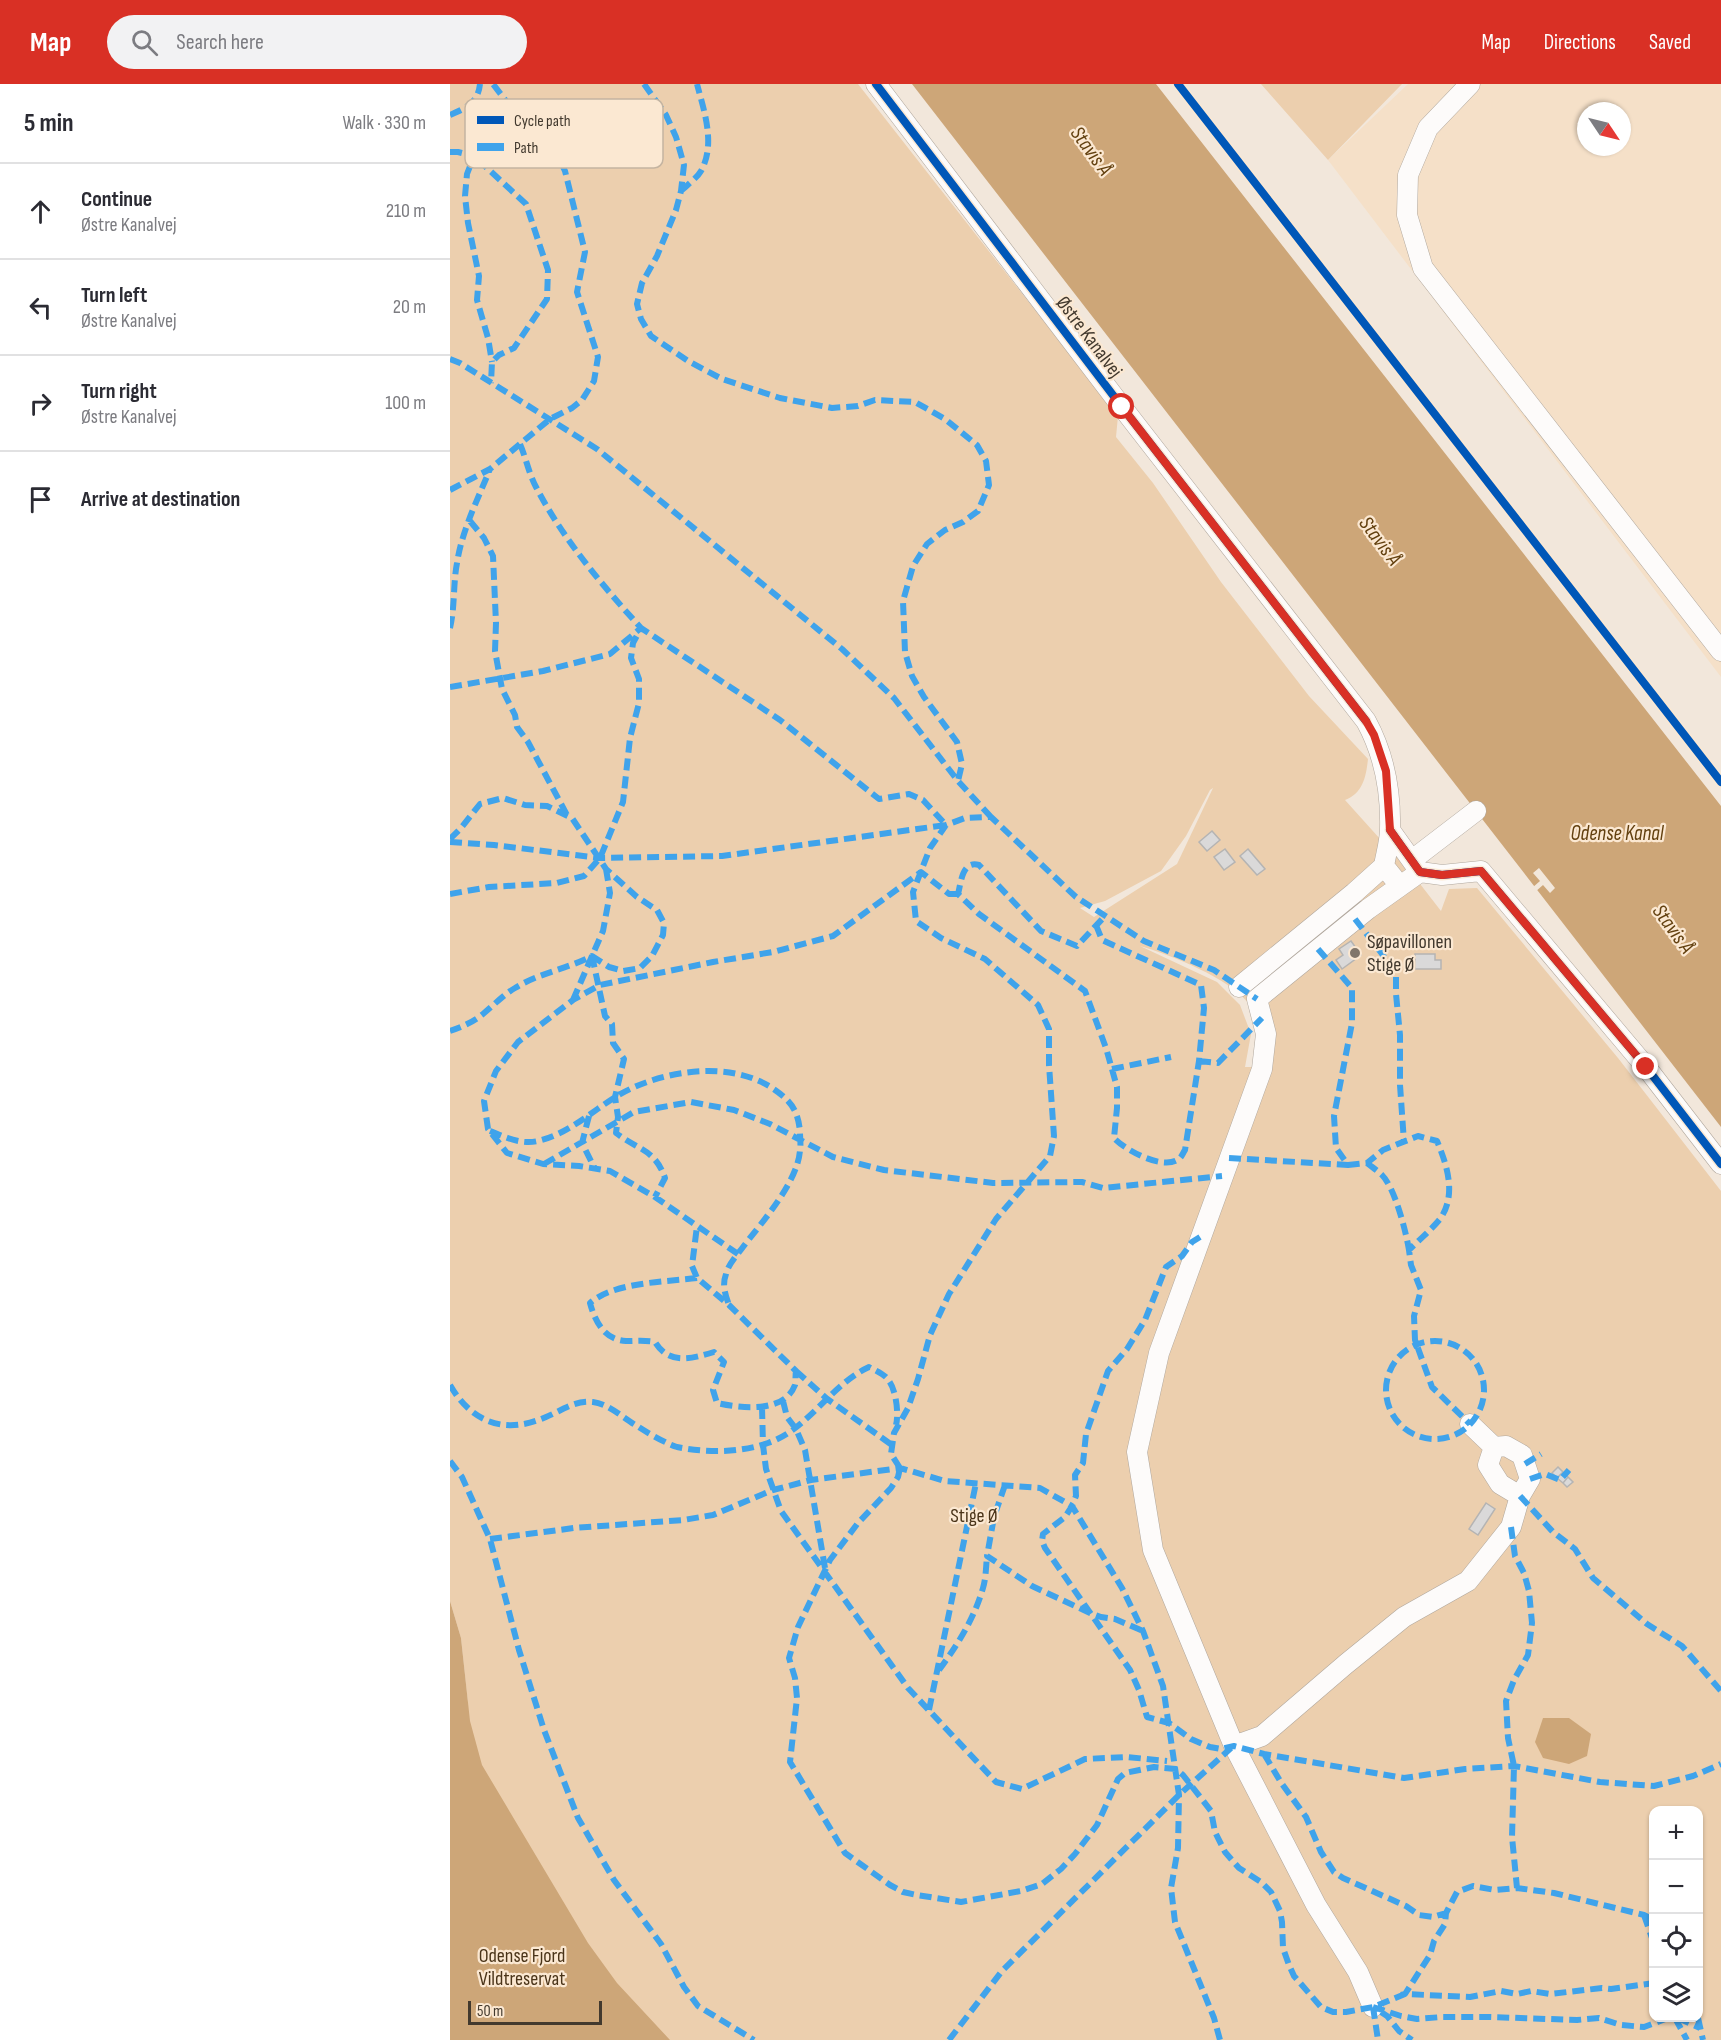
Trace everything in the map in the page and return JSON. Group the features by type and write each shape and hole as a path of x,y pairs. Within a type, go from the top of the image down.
{"street":[{"name":"Østre Kanalvej","path":"876,84 1122,407 1366,721 1374,735 1386,771 1390,830 1384,866"},
{"path":"1470,84 1428,128 1408,175 1407,215 1423,268 1721,651"},
{"path":"1373,2007 1358,1972 1316,1905 1234,1746 1153,1550 1137,1452 1159,1353 1262,1069 1266,1034 1257,999 1400,886 1416,866 1476,811"},
{"path":"1390,830 1416,866 1442,875 1481,871 1646,1067 1721,1164"},
{"path":"1239,987 1384,866 1400,886"},
{"path":"1234,1746 1262,1736 1404,1617 1468,1581 1511,1527 1520,1496 1530,1479 1522,1455 1506,1446 1494,1447 1470,1424"},
{"path":"1494,1447 1488,1466 1500,1484 1520,1496"}],"shaded area":[{"path":"1408,84 1721,84 1721,677 1328,160"}],"green space":[{"name":"Stige Ø","path":"450,84 858,84 1118,416 1116,437 1153,483 1221,582 1309,696 1368,759 1365,778 1360,789 1345,800 1417,880 1441,911 1449,889 1477,888 1618,1058 1721,1191 1721,2040 450,2040 450,1647 468,1703 461,1638 450,1601","holes":["1213,788 1177,864 1094,917 1080,908 1105,901 1161,871 1186,836","1140,946 1167,955 1214,977 1249,1004 1263,1067 1245,1067 1251,1034 1240,1005 1217,982"]},
{"path":"1261,84 1402,84 1328,160"}],"water":[{"name":"Odense Kanal","path":"912,84 1156,84 1721,806 1721,1127"},
{"name":"Odense Fjord Vildtreservat","path":"450,1601 461,1638 470,1721 482,1765 588,1943 617,1983 670,2040 450,2040"},
{"path":"1543,1718 1569,1718 1591,1734 1587,1756 1569,1764 1543,1758 1535,1742"}],"pier":[{"path":"1539,868 1555,888 1550,893 1543,885 1535,892 1532,888 1540,881 1533,873"}],"building":[{"path":"1212,831 1220,840 1207,851 1199,842"},
{"path":"1225,849 1235,862 1224,870 1214,857"},
{"path":"1248,849 1265,869 1257,875 1240,856"},
{"path":"1351,941 1361,955 1342,969 1336,960 1343,955 1339,949"},
{"path":"1415,954 1435,954 1435,960 1441,960 1441,969 1415,969"},
{"path":"1558,1467 1563,1472 1557,1478 1552,1473"},
{"path":"1563,1472 1568,1477 1563,1483 1557,1478"},
{"path":"1568,1477 1573,1482 1567,1487 1563,1483"},
{"path":"1486,1503 1495,1509 1478,1535 1469,1529"}],"marked path":[{"path":"475,99 480,84"},
{"path":"493,84 504,99"},
{"path":"644,84 655,99"},
{"path":"681,191 701,171 708,150 707,128 697,84"},
{"path":"450,115 465,108"},
{"path":"663,111 676,137 684,165 676,210 657,256 642,283 637,304 641,319 651,336 688,361 722,379 780,398 832,408 858,406 875,400 915,402 945,419 977,445 986,461 989,485 978,511 963,522 945,530 927,544 913,566 903,601 905,652 912,676 924,697 957,742 962,764 958,781"},
{"path":"450,152 465,154"},
{"path":"469,168 465,196 468,223 479,276 477,300 492,362"},
{"path":"487,168 526,204 548,270 547,299 514,348 499,355 492,362 491,383"},
{"path":"450,490 490,469 550,419 572,408 582,400 594,381 598,357 577,292 585,252 564,168"},
{"path":"450,359 460,363 597,449 842,649 894,698 958,781 991,817"},
{"path":"450,687 543,671 610,654 641,628 598,578 558,525 534,482 520,444"},
{"path":"450,628 459,551 490,469"},
{"path":"470,521 484,538 493,556 495,651 502,689 515,715 517,727 528,742 567,815"},
{"path":"450,894 489,887 557,883 584,876 600,858 623,802 630,738 639,703 639,679 631,658 633,643 641,628 780,720 879,799 909,794 923,800 946,825"},
{"path":"450,839 480,804 503,798 525,805 547,806 572,818 606,869 637,897 657,910 664,923 663,935 652,956 640,968 623,971 609,967 592,956 524,983 506,994 483,1014 450,1031"},
{"path":"900,1468 891,1454 894,1433 908,1408 930,1335 949,1294 996,1219 1050,1156 1054,1136 1049,1029 1038,1005 985,959 941,938 916,921 913,892 930,848 946,825 965,818 991,817 1076,897 1144,941 1214,970 1257,999"},
{"path":"450,842 600,858 722,856 946,825"},
{"path":"1096,925 1102,940 1201,985 1204,1008 1199,1061 1185,1150 1180,1158 1173,1162 1146,1158 1114,1138 1117,1087 1106,1048 1085,991 979,914 958,894 961,879 969,866 979,865 1041,931 1077,946 1105,916"},
{"path":"606,869 610,893 603,931 592,956 605,1016 612,1024 613,1043 624,1059 615,1097 618,1117 616,1133 645,1151 661,1168 665,1178 655,1197"},
{"path":"738,1254 655,1197 610,1171 543,1164 507,1153 488,1129 484,1101 496,1071 518,1042 573,1000 600,985 773,952 833,936 921,872 949,894 958,894"},
{"path":"1355,919 1396,972 1404,1142"},
{"path":"1318,949 1352,988 1352,1023 1334,1116 1336,1148 1348,1165 1367,1163 1383,1150 1418,1136 1437,1141 1444,1160 1449,1180 1445,1210 1440,1219 1409,1250 1411,1265 1421,1290 1414,1316 1415,1340 1432,1387 1470,1424"},
{"path":"573,1000 592,956"},
{"path":"1199,1061 1218,1063 1262,1018"},
{"path":"1112,1069 1171,1057"},
{"path":"490,1131 519,1141 532,1142 549,1138 634,1087 652,1080 692,1072 733,1073 752,1078 776,1091 795,1110 800,1132 798,1162 778,1201 729,1267 724,1286 729,1305"},
{"path":"544,1164 634,1112 691,1102 734,1110 770,1124 833,1157 884,1170 993,1183 1082,1182 1103,1188 1222,1176"},
{"path":"589,1116 582,1143 595,1169"},
{"path":"1229,1158 1348,1165"},
{"path":"1367,1163 1387,1181 1403,1222 1409,1250"},
{"path":"697,1226 692,1266 697,1278 729,1305 796,1371 795,1385 781,1401 760,1407 717,1403 713,1390 724,1362 714,1352 697,1357 681,1358 667,1354 655,1342 619,1340 602,1329 590,1303 600,1296 626,1287 697,1278"},
{"path":"1200,1237 1192,1242 1182,1256 1166,1267 1145,1320 1127,1349 1108,1371 1086,1434 1083,1463 1075,1475 1076,1496 1065,1517 1043,1534 1042,1541 1130,1670 1147,1717 1169,1723 1191,1739 1210,1747 1221,1749 1234,1746 1264,1754 1404,1778 1465,1769 1514,1766 1600,1782 1654,1786 1693,1776 1721,1764"},
{"path":"1435,1341 1454,1345 1470,1355 1480,1371 1484,1390 1480,1409 1470,1425 1454,1435 1435,1439 1416,1435 1400,1425 1390,1409 1386,1390 1390,1371 1400,1355 1416,1345 1435,1341"},
{"path":"450,1385 459,1398 479,1417 503,1425 531,1422 574,1404 593,1402 610,1408 662,1441 677,1447 723,1451 746,1449 783,1436 808,1418 843,1384 869,1367 885,1376 891,1385 896,1402 896,1425"},
{"path":"796,1371 826,1398 892,1445"},
{"path":"783,1401 787,1417 796,1429 805,1450 825,1568"},
{"path":"762,1407 766,1469 781,1511 908,1688 996,1782 1022,1789 1085,1759 1127,1757 1167,1761"},
{"path":"1525,1464 1541,1454"},
{"path":"450,1461 462,1477 490,1539 519,1650 544,1730 578,1818 614,1880 661,1944 684,1987 698,2006 754,2040"},
{"path":"900,1468 898,1477 891,1488 858,1523 830,1560 798,1627 789,1658 795,1678 797,1698 790,1762 845,1853 890,1885 903,1892 961,1902 1021,1891 1042,1884 1075,1854 1097,1825 1118,1779 1125,1773 1154,1767 1176,1769 1211,1811 1215,1832 1225,1852 1239,1868 1261,1882 1271,1892 1280,1911 1283,1948 1289,1965 1294,1976 1321,2007 1333,2012 1346,2012 1373,2007 1405,1994 1470,1997 1501,1991 1517,1994 1531,1991 1550,1994 1649,1984"},
{"path":"490,1539 574,1528 683,1520 713,1515 773,1490 811,1480 900,1468 945,1481 1040,1488 1072,1506 1122,1588 1143,1631 1163,1686 1179,1795 1178,1848 1171,1888 1175,1922 1214,2018 1220,2040"},
{"path":"1530,1479 1545,1474 1560,1480 1569,1470"},
{"path":"929,1710 976,1483"},
{"path":"1005,1485 994,1517 987,1556 1032,1586 1090,1613 1115,1619 1143,1631"},
{"path":"1520,1496 1553,1532 1575,1549 1593,1578 1647,1624 1682,1646 1721,1691"},
{"path":"1511,1527 1515,1556 1524,1573 1529,1591 1532,1623 1528,1655 1514,1680 1506,1701 1508,1738 1514,1766 1512,1837 1517,1888"},
{"path":"939,1670 959,1641 975,1610 984,1584 987,1556"},
{"path":"949,2040 1002,1971 1179,1795 1231,1748"},
{"path":"1264,1754 1306,1817 1321,1852 1334,1872 1406,1906 1419,1915 1433,1917 1446,1913"},
{"path":"1401,1995 1405,1994 1430,1955 1434,1941 1445,1924 1446,1913 1457,1892 1473,1886 1495,1890 1517,1888 1554,1893 1649,1918"},
{"path":"1644,1915 1649,1930"},
{"path":"1373,2007 1417,2019 1491,2017 1577,2020 1599,2018 1621,2025 1644,2027 1657,2022"},
{"path":"1373,2007 1378,2040"},
{"path":"1381,2012 1399,2031 1412,2040"},
{"path":"1677,2022 1687,2040"},
{"path":"1687,2022 1700,2028"},
{"path":"1699,2022 1703,2040"}],"cycle path":[{"path":"876,84 1122,407 1366,721"},
{"path":"1178,84 1721,782"},
{"path":"1390,830 1420,872 1442,875 1481,871 1646,1067 1721,1164"}],"place":[{"name":"Søpavillonen Stige Ø","path":"1355,953"}],"route":[{"path":"1122,407 1366,721 1374,735 1386,771 1390,830 1420,872 1442,875 1481,871 1646,1067"}],"water label":[{"name":"Stavis Å","path":"1091,151"},
{"name":"Stavis Å","path":"1380,541"},
{"name":"Stavis Å","path":"1673,929"}]}
